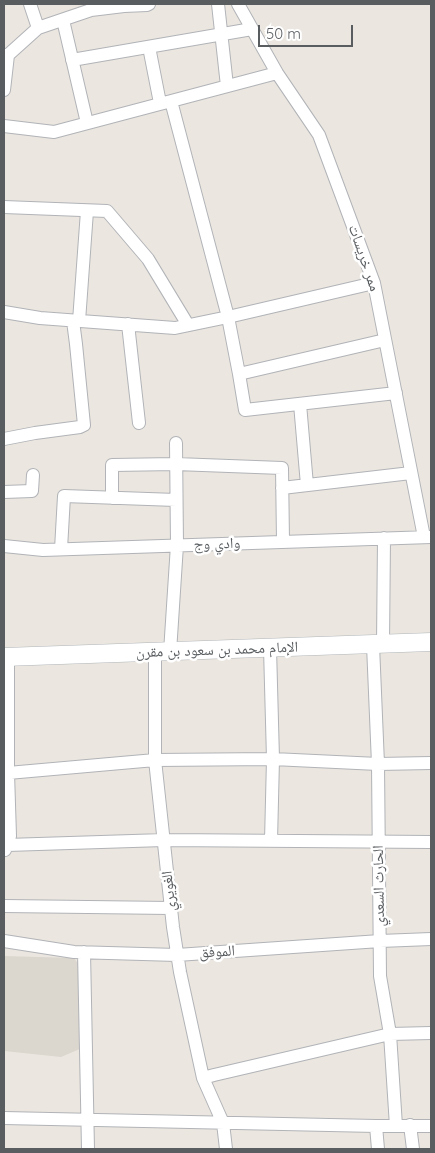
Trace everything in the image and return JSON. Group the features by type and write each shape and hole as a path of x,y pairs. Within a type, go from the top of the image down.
{"street":[{"path":"30,4 38,28"},
{"path":"4,90 6,55 38,28 63,20 78,9 91,10 124,5 149,4"},
{"path":"218,4 227,86"},
{"name":"ممر خريسات","path":"238,4 277,73 319,135 374,283 411,473 428,537"},
{"path":"63,20 87,123"},
{"path":"72,60 252,29"},
{"path":"149,47 228,318 245,410 396,393"},
{"path":"4,126 54,132 277,73"},
{"path":"4,207 107,211 148,259 188,325"},
{"path":"4,439 84,425 76,344 76,321 87,211"},
{"path":"4,317 4,312 40,318 175,328 228,318 374,283"},
{"path":"128,324 139,423"},
{"path":"239,374 385,340"},
{"path":"300,404 307,485"},
{"name":"الغويري","path":"176,442 177,545 163,652 155,760 177,955 203,1078 223,1123 226,1149"},
{"path":"112,498 112,465 176,464 282,468 283,541"},
{"path":"282,488 411,473"},
{"path":"4,492 32,490 33,475"},
{"path":"61,549 64,496 176,500"},
{"name":"وادي وج","path":"4,546 43,550 428,537"},
{"name":"الحارث السعدي","path":"384,538 378,644 380,976 390,1034 396,1126"},
{"name":"الإمام محمد بن سعود بن مقرن","path":"6,657 431,642"},
{"path":"270,648 273,759 271,841"},
{"path":"6,657 8,773 6,811 10,836 5,849 164,840 431,842"},
{"path":"8,773 155,760 273,759 378,764 431,763"},
{"path":"4,906 171,908"},
{"name":"الموفق","path":"4,941 74,952 177,955 431,939"},
{"path":"84,952 88,1149"},
{"path":"203,1078 390,1034 431,1033"},
{"path":"4,1118 431,1126"},
{"path":"410,1125 413,1149"},
{"path":"376,1126 378,1149"}],"shaded area":[{"path":"4,956 74,958 82,969 82,1048 61,1057 4,1051"}]}
